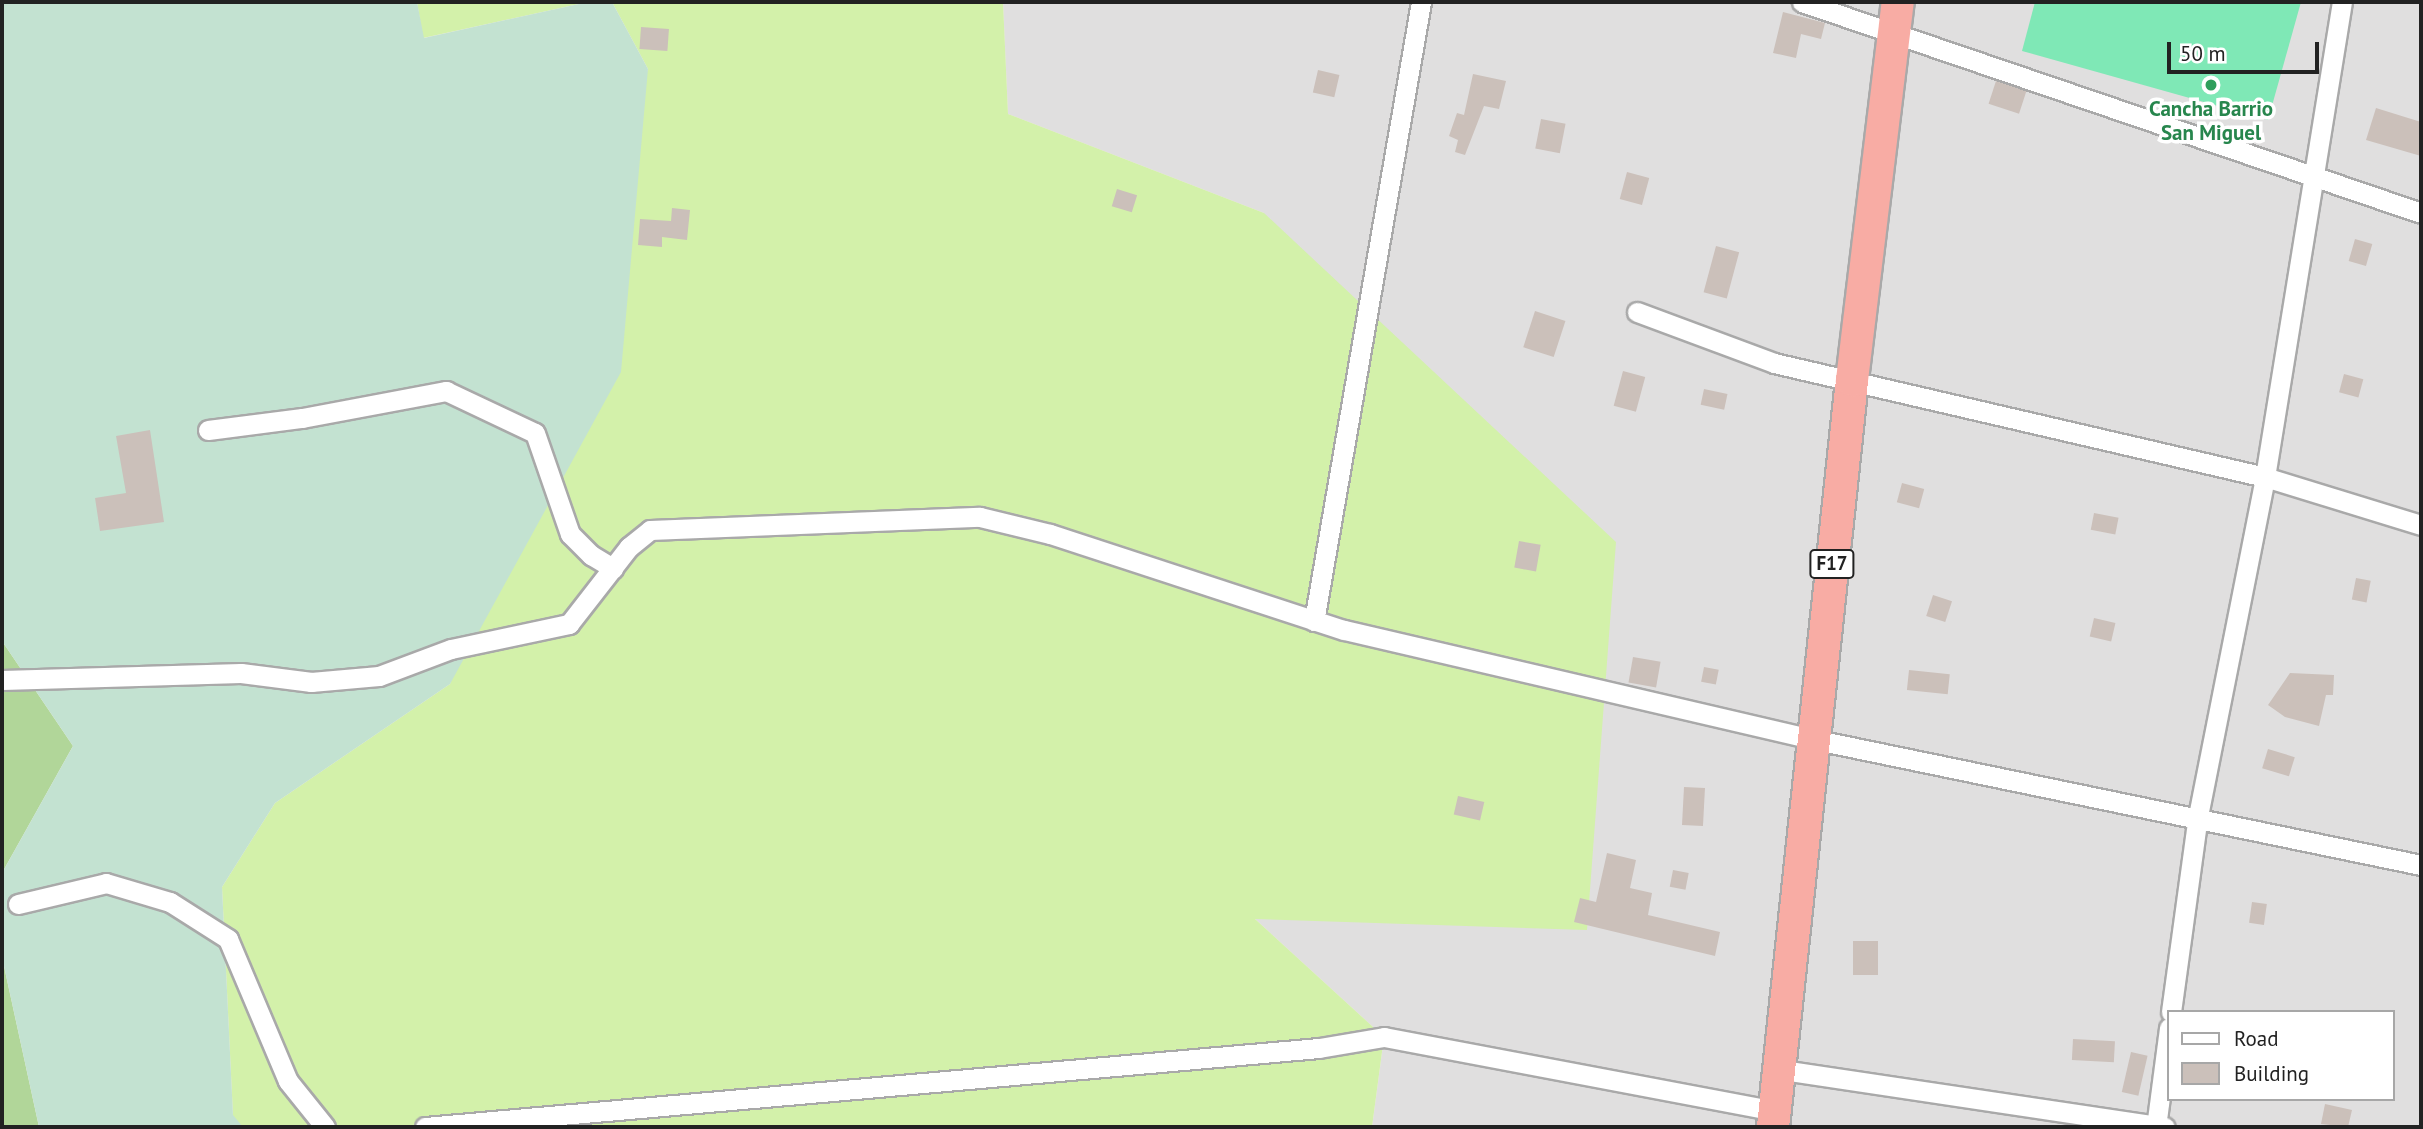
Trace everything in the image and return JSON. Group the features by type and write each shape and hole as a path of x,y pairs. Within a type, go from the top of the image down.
{"highway":[{"name":"F17","path":"1774,1119 1776,1069 1812,739 1896,17"}],"street":[{"path":"1314,621 1421,2"},
{"path":"1802,2 1896,17 2312,177 2421,213"},
{"path":"2171,1010 2197,821 2265,477 2342,2"},
{"path":"1637,312 1774,363 2265,477 2421,525"},
{"path":"208,430 302,418 446,391 535,433 570,534 591,555 613,568"},
{"path":"2,680 241,673 312,682 379,676 451,649 569,624 613,568 650,530 980,517 1050,534 1314,621 1812,739 2197,821 2421,865"},
{"path":"18,904 106,883 170,902 228,939 288,1081 325,1127"},
{"path":"425,1127 489,1124 1319,1048 1384,1037 1774,1119"},
{"path":"1776,1069 2159,1127 2168,1038"}],"shaded area":[{"path":"1003,2 2421,2 2421,1127 1372,1127 1384,1037 1254,918 1264,213 1008,114"}],"green space":[{"path":"2,2 417,2 424,38 588,2 612,2 648,69 621,372 450,684 275,803 222,887 233,1115 243,1127 39,1127 2,957 2,873 73,746 2,641"},
{"path":"417,2 588,2 423,38"},
{"path":"612,2 1003,2 1008,114 1264,213 1616,542 1587,930 1255,919 1384,1037 1372,1127 241,1127 233,1116 222,887 275,803 450,684 648,69"},
{"name":"Cancha Barrio San Miguel","path":"2035,2 2301,2 2268,120 2022,51"},
{"path":"2,641 73,746 2,873"},
{"path":"2,957 39,1127 2,1127"}],"building":[{"path":"1783,12 1825,23 1821,39 1801,34 1796,58 1773,53"},
{"path":"641,27 669,29 667,51 639,49"},
{"path":"1318,70 1339,75 1334,97 1313,92"},
{"path":"1473,74 1506,81 1499,109 1484,106 1465,155 1455,152 1458,140 1449,136 1457,113 1464,115"},
{"path":"1996,81 2026,91 2019,114 1989,104"},
{"path":"2376,108 2421,122 2421,156 2366,140"},
{"path":"1541,119 1566,124 1560,153 1535,148"},
{"path":"1627,172 1649,178 1642,205 1620,199"},
{"path":"1117,189 1137,195 1132,212 1112,206"},
{"path":"672,208 690,210 687,240 662,237 662,247 638,245 640,219 671,221"},
{"path":"2355,239 2372,244 2366,266 2349,261"},
{"path":"1716,246 1739,252 1727,299 1704,292"},
{"path":"1535,311 1565,321 1554,357 1523,347"},
{"path":"1623,371 1645,377 1636,412 1614,406"},
{"path":"2344,374 2363,379 2358,398 2339,392"},
{"path":"1704,389 1727,394 1724,410 1701,405"},
{"path":"150,430 164,522 100,531 95,498 126,493 116,436"},
{"path":"1902,483 1924,489 1919,508 1897,502"},
{"path":"2094,513 2119,518 2115,534 2091,530"},
{"path":"1519,541 1541,545 1536,571 1514,568"},
{"path":"2356,578 2371,581 2367,602 2352,600"},
{"path":"1933,595 1952,601 1945,622 1926,616"},
{"path":"2094,618 2115,623 2111,641 2090,637"},
{"path":"1633,657 1661,662 1656,687 1628,683"},
{"path":"1704,667 1719,670 1716,685 1701,682"},
{"path":"1909,670 1950,674 1948,694 1907,690"},
{"path":"2290,673 2334,675 2333,695 2326,695 2319,726 2285,717 2268,705"},
{"path":"2268,749 2295,757 2289,776 2262,768"},
{"path":"1684,787 1705,788 1703,826 1682,825"},
{"path":"1458,796 1484,802 1480,821 1454,815"},
{"path":"1607,853 1636,860 1630,888 1652,893 1648,915 1720,932 1715,956 1574,922 1580,898 1596,902"},
{"path":"1673,870 1689,873 1685,890 1670,887"},
{"path":"2252,902 2267,904 2264,925 2249,923"},
{"path":"1853,941 1878,941 1878,975 1853,975"},
{"path":"2073,1039 2115,1041 2114,1062 2072,1060"},
{"path":"2131,1052 2148,1056 2138,1096 2122,1092"},
{"path":"2325,1104 2352,1110 2348,1127 2321,1124"}],"place":[{"name":"Cancha Barrio San Miguel","path":"2211,85"}]}
